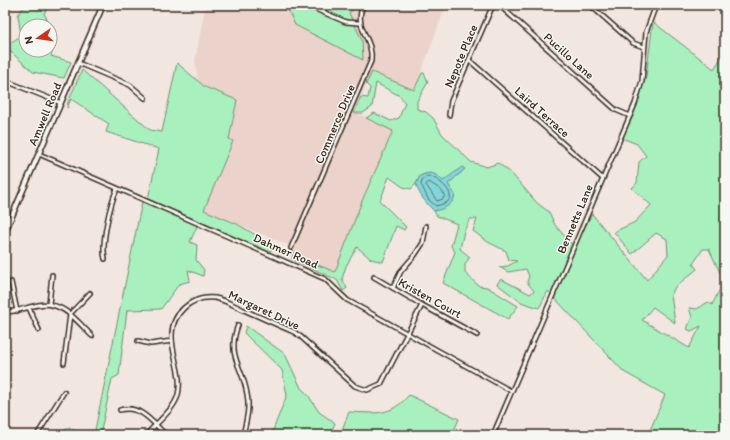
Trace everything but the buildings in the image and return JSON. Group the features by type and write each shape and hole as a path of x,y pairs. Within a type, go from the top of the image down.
{"main road":[{"name":"Amwell Road","path":"5,232 103,5"}],"street":[{"path":"306,5 346,22 359,23 363,5"},
{"name":"Nepote Place","path":"449,115 451,101 493,5"},
{"name":"Pucillo Lane","path":"499,5 616,110 630,116"},
{"path":"590,5 633,43 644,47"},
{"name":"Bennetts Lane","path":"492,435 630,116 641,86 647,28 656,5"},
{"name":"Commerce Drive","path":"291,248 371,61 370,44 359,23"},
{"name":"Laird Terrace","path":"469,60 602,178"},
{"path":"78,63 130,85 145,98"},
{"path":"5,79 11,83 61,103"},
{"name":"Dahmer Road","path":"39,154 325,278 347,300 511,392"},
{"path":"105,259 103,251 105,238 113,198 117,189"},
{"path":"5,216 11,219"},
{"path":"392,288 401,271 423,243 426,226"},
{"path":"49,304 52,274"},
{"name":"Kristen Court","path":"374,276 422,305 477,334"},
{"path":"11,282 17,311"},
{"path":"64,363 70,314 90,293"},
{"name":"Margaret Drive","path":"146,435 169,410 178,394 178,375 172,341 173,324 183,308 196,300 212,298 220,299 300,336 354,386 367,390 381,384 422,305"},
{"path":"5,312 49,304 64,309 92,336"},
{"path":"29,308 39,330"},
{"path":"238,325 234,337 233,350 246,389 248,402 243,435"},
{"path":"138,341 151,344 172,341"},
{"path":"38,435 64,392"},
{"path":"120,410 135,409 166,435"}],"shaded area":[{"path":"197,5 446,5 414,91 372,72 354,112 393,130 362,201 335,273 298,257 288,245 204,210 233,141 229,139 237,100 199,84 195,61 205,8"}],"green space":[{"path":"25,5 51,5 44,13 46,18 18,18 18,15"},
{"path":"286,5 358,5 349,13 362,40 363,60 295,25"},
{"path":"653,22 714,69 725,52 725,435 648,435 665,395 624,372 548,291 539,308 521,302 497,284 501,279 530,294 534,291 527,282 529,276 526,269 508,272 499,267 508,266 517,261 509,260 506,251 488,242 473,231 477,219 470,219 464,231 460,249 470,257 465,264 465,273 479,286 487,287 518,306 508,319 443,283 455,252 451,246 457,224 437,216 434,211 453,201 455,195 448,184 465,169 443,181 430,173 424,174 420,176 416,184 411,189 403,187 389,177 380,201 406,227 404,230 396,226 383,262 371,259 357,247 346,266 342,279 347,288 343,291 337,280 292,259 293,251 298,257 335,272 362,201 393,131 366,118 374,113 391,121 399,118 405,103 400,96 376,83 372,107 363,113 354,113 361,97 368,98 370,88 366,84 372,72 414,90 422,73 424,73 428,82 417,101 417,109 426,112 433,118 442,134 471,162 487,167 498,163 511,173 537,203 549,212 555,225 574,247 592,214 647,280 668,255 667,239 656,233 632,254 614,232 635,222 651,205 632,188 637,183 639,162 646,156 637,144 622,138 633,116 646,77","holes":["703,249 709,249 724,281 712,305 708,302 697,309 689,308 692,317 687,329 691,331 701,326 689,348 642,320 653,307 675,323 671,295 675,287 697,269 693,264"]},
{"path":"18,38 18,58 58,58 71,62 64,78 33,72 11,52 5,55 5,46"},
{"path":"177,63 205,87 237,100 229,139 233,141 204,210 237,224 276,247 268,252 199,222 190,242 197,245 196,260 204,270 203,276 188,270 190,281 179,284 161,309 127,310 119,375 112,379 100,435 94,435 143,197 148,199 159,149 106,132 109,124 71,99 67,108 68,102 82,70 150,130 162,132"},
{"path":"246,326 285,354 301,388 308,395 319,412 335,423 330,435 271,435 287,395 282,370 244,333"},
{"path":"409,395 459,419 452,435 340,435 349,412 382,412 395,407"},
{"path":"69,427 83,435 58,435"}],"water":[{"path":"462,167 465,169 448,184 455,195 454,199 444,208 434,211 423,199 417,188 416,184 420,176 430,173 438,176 443,181"}]}
